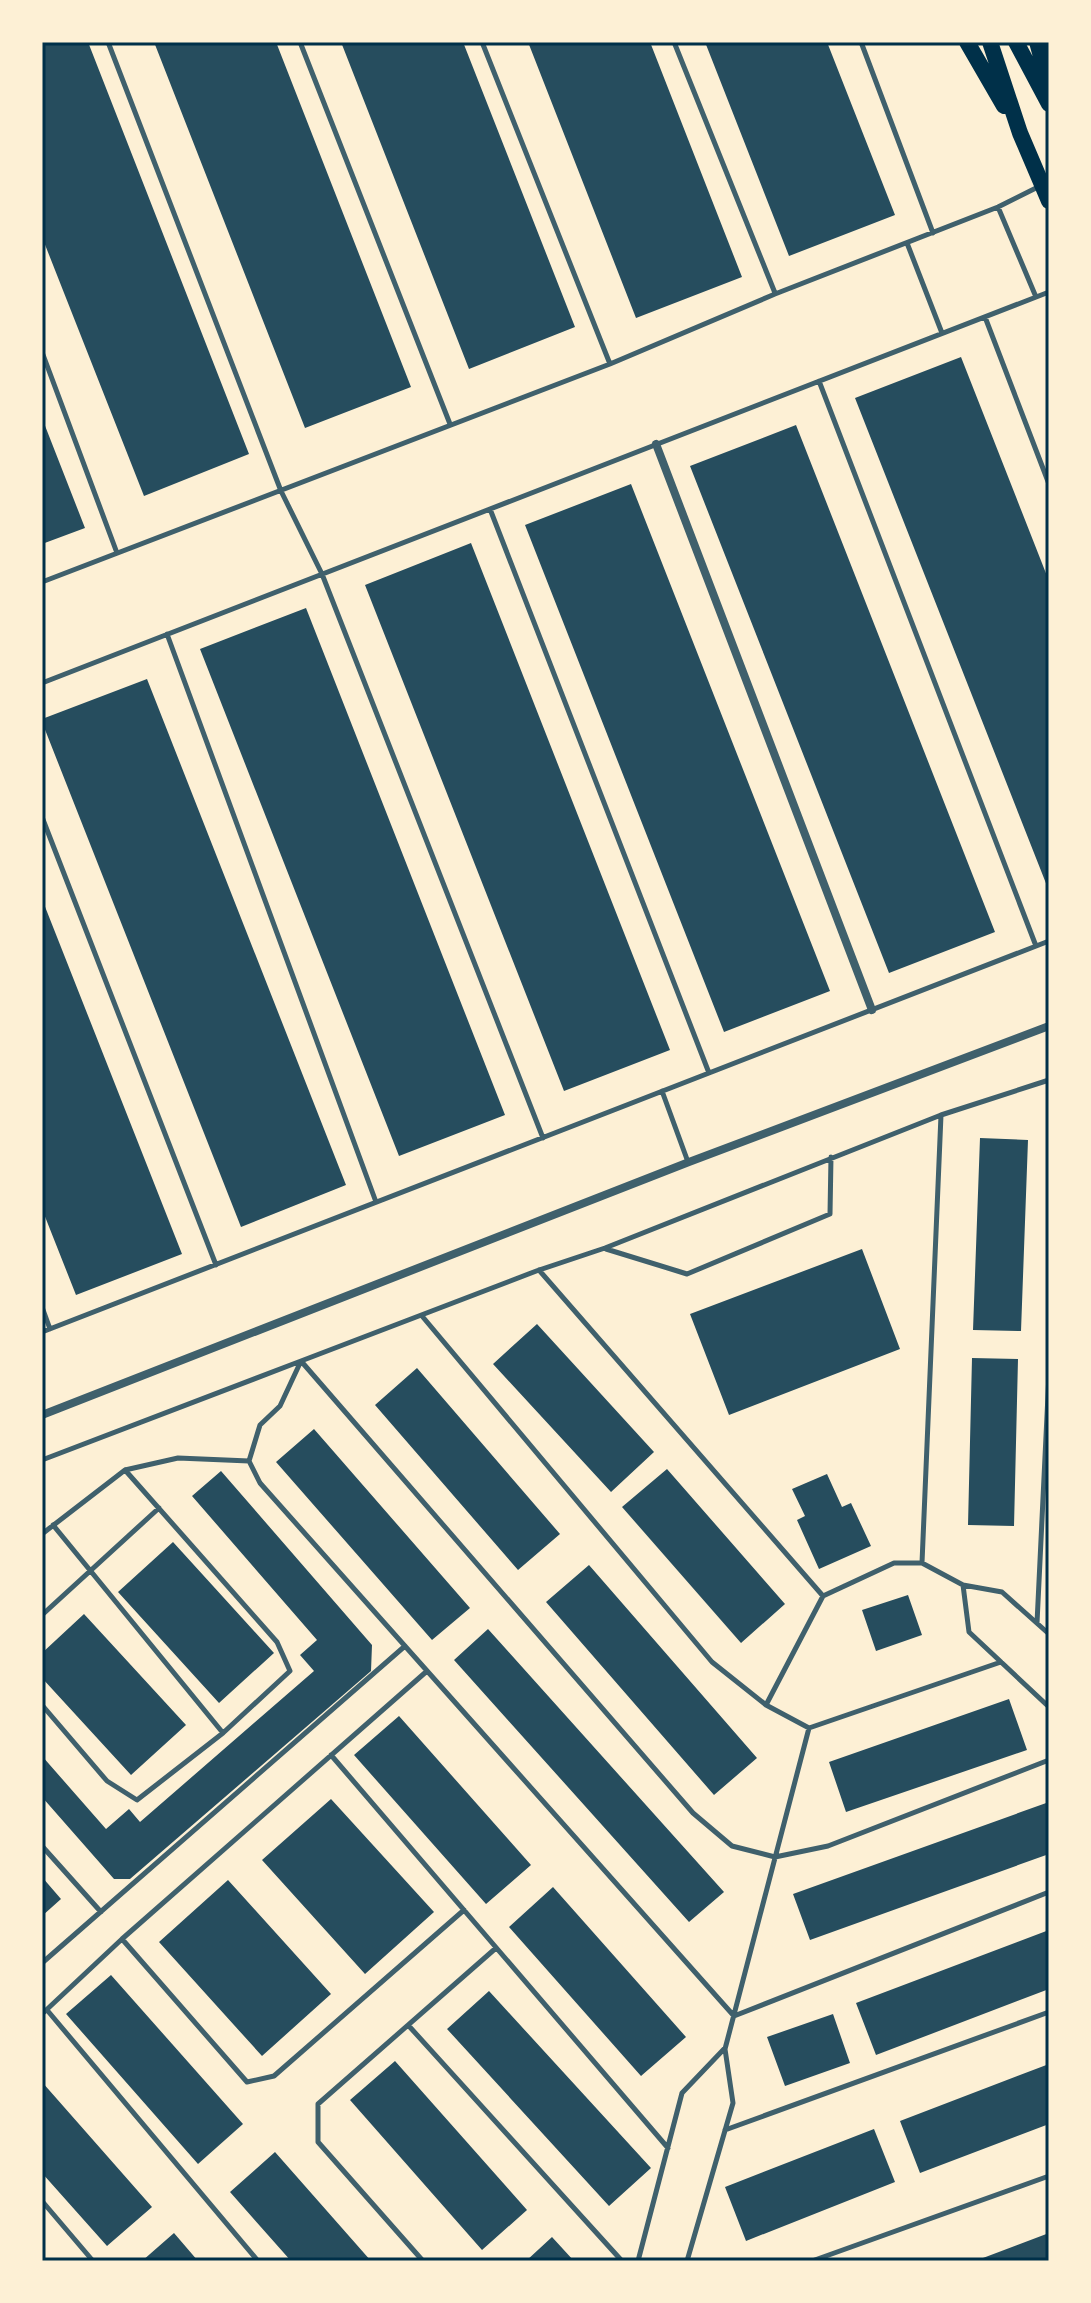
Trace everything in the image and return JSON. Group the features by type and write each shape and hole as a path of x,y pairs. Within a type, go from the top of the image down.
{"main road":[{"path":"967,42 1020,133"},
{"path":"990,42 1020,133 1046,193"},
{"path":"1016,42 1049,104"},
{"path":"1037,42 1049,86"}],"street":[{"path":"656,444 872,1010"},
{"path":"42,1415 689,1162 1049,1026"}],"lane":[{"path":"108,42 281,491 322,574 543,1138"},
{"path":"300,42 450,424"},
{"path":"482,42 610,364"},
{"path":"674,42 775,294"},
{"path":"861,42 933,233"},
{"path":"42,582 610,364 775,294 998,207 1046,193"},
{"path":"998,207 1036,297"},
{"path":"907,243 942,333"},
{"path":"42,683 1049,292"},
{"path":"985,317 1049,484"},
{"path":"42,352 118,553"},
{"path":"819,381 1036,946"},
{"path":"490,509 709,1073"},
{"path":"167,634 376,1202"},
{"path":"42,817 216,1265"},
{"path":"42,1332 1049,941"},
{"path":"42,1460 539,1270 605,1248 941,1115 1049,1080"},
{"path":"662,1091 689,1162"},
{"path":"922,1563 941,1115"},
{"path":"605,1248 687,1274 830,1214 831,1157"},
{"path":"539,1270 823,1596"},
{"path":"42,1307 50,1329"},
{"path":"422,1316 712,1662 766,1705 809,1728 1001,1662"},
{"path":"301,1361 280,1406 260,1425 249,1461 260,1483 734,2016"},
{"path":"301,1361 693,1813 732,1846 775,1857 828,1846 1049,1760"},
{"path":"1037,1623 1049,1374"},
{"path":"42,1534 125,1470 178,1458 249,1461"},
{"path":"42,1705 107,1781 137,1800 223,1733 290,1671 277,1642 125,1470"},
{"path":"42,1615 159,1508"},
{"path":"53,1525 223,1733"},
{"path":"766,1705 823,1596 894,1563 922,1563 963,1585 1002,1592 1049,1634"},
{"path":"963,1585 969,1632 1049,1707"},
{"path":"42,1963 405,1646"},
{"path":"258,2261 44,2012 122,1939 427,1671"},
{"path":"687,2261 733,2103 725,2049 809,1728"},
{"path":"331,1755 668,2148"},
{"path":"42,1846 101,1912"},
{"path":"734,2016 1049,1892"},
{"path":"122,1939 247,2082 274,2076 464,1910"},
{"path":"423,2261 318,2142 318,2104 496,1948"},
{"path":"724,2130 1049,2012"},
{"path":"408,2025 622,2261"},
{"path":"638,2261 682,2093 725,2049"},
{"path":"812,2261 1049,2176"},
{"path":"42,2201 93,2261"}],"building":[{"path":"42,42 88,42 249,454 144,496 42,237"},
{"path":"154,42 276,42 411,387 305,428"},
{"path":"341,42 463,42 575,327 469,369"},
{"path":"528,42 650,42 742,277 636,318"},
{"path":"705,42 827,42 895,215 789,256"},
{"path":"961,357 1049,581 1049,891 855,398"},
{"path":"42,418 85,528 42,544"},
{"path":"796,425 995,932 889,973 690,466"},
{"path":"631,484 830,991 724,1032 525,525"},
{"path":"471,543 670,1050 564,1091 365,585"},
{"path":"306,608 505,1115 399,1156 200,649"},
{"path":"147,679 346,1185 241,1227 42,722 42,719"},
{"path":"42,899 182,1254 76,1295 42,1209"},
{"path":"980,1138 1028,1140 1021,1331 973,1330"},
{"path":"862,1249 900,1349 729,1415 690,1314"},
{"path":"537,1324 654,1452 611,1492 493,1364"},
{"path":"972,1358 1018,1359 1014,1526 968,1525"},
{"path":"417,1368 560,1534 518,1570 375,1405"},
{"path":"314,1429 470,1608 432,1640 276,1462"},
{"path":"667,1469 785,1604 741,1643 622,1507"},
{"path":"221,1471 372,1645 371,1671 130,1879 114,1879 42,1797 42,1756 106,1829 129,1809 140,1822 314,1671 300,1655 317,1640 192,1496"},
{"path":"827,1474 842,1507 851,1503 871,1546 819,1569 797,1520 805,1516 792,1489"},
{"path":"173,1542 274,1653 219,1703 118,1592"},
{"path":"589,1565 757,1758 714,1795 546,1602"},
{"path":"908,1595 922,1635 876,1651 862,1610"},
{"path":"84,1614 186,1725 131,1775 42,1678 42,1653"},
{"path":"488,1629 724,1892 689,1922 454,1660"},
{"path":"1009,1699 1027,1750 846,1812 829,1762"},
{"path":"399,1716 531,1865 486,1904 354,1755"},
{"path":"331,1799 434,1912 365,1974 262,1860"},
{"path":"1049,1802 1049,1854 810,1940 793,1894"},
{"path":"42,1877 61,1899 42,1916"},
{"path":"228,1880 331,1994 262,2056 159,1942"},
{"path":"553,1887 686,2037 641,2076 509,1927"},
{"path":"1049,1930 1049,1989 876,2055 856,2003"},
{"path":"111,1975 243,2124 198,2164 66,2014"},
{"path":"489,1991 651,2168 609,2206 447,2029"},
{"path":"833,2014 850,2063 785,2086 767,2037"},
{"path":"395,2061 527,2210 482,2250 350,2100"},
{"path":"1049,2064 1049,2124 920,2173 900,2121"},
{"path":"42,2082 152,2207 107,2246 42,2173"},
{"path":"874,2129 895,2182 746,2241 725,2187"},
{"path":"275,2152 371,2261 291,2261 230,2192"},
{"path":"174,2233 198,2261 142,2261"},
{"path":"1049,2233 1049,2261 975,2261"},
{"path":"552,2237 574,2261 526,2261"}]}
